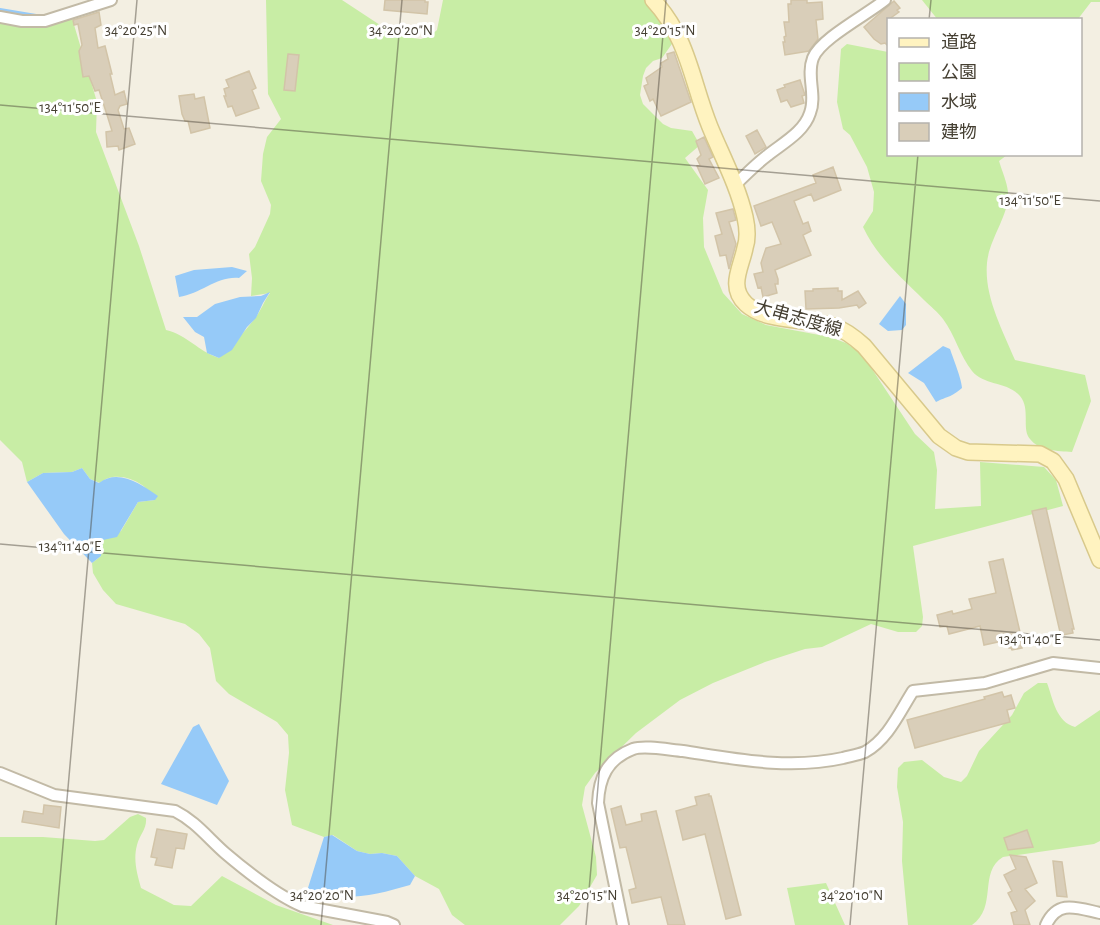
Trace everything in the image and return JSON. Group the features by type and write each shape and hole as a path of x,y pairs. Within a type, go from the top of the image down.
{"main road":[{"name":"大串志度線","path":"653,0 667,15 686,53 698,97 745,217 746,246 736,280 737,289 746,304 764,314 844,330 864,345 939,436 956,448 968,452 1040,454 1053,461 1066,479 1100,560"}],"street":[{"path":"0,17 22,21 45,21 111,0"},
{"path":"734,186 768,155 797,133 810,114 813,93 810,84 813,57 828,39 885,0"},
{"path":"623,925 598,803 599,785 606,770 617,758 634,748 662,748 771,764 801,764 835,760 863,753 879,743 913,691 985,683 1053,663 1100,668"},
{"path":"0,773 54,795 175,811 188,817 225,853 289,901 302,906 394,925"},
{"path":"1046,925 1051,915 1060,908 1100,913"}],"green space":[{"path":"266,0 342,0 380,25 404,37 421,39 437,30 443,0 650,0 674,41 662,58 653,61 646,68 640,95 643,104 663,124 671,128 692,131 700,145 685,158 708,190 703,218 704,247 723,293 742,314 766,325 830,337 846,343 862,354 915,434 934,452 937,470 935,509 981,506 980,462 1044,467 1056,480 1063,506 913,546 923,617 922,626 916,632 898,632 871,624 822,647 805,649 765,662 713,683 680,700 636,733 595,773 585,787 582,805 596,857 597,875 579,906 560,925 465,925 452,915 439,889 415,876 397,856 357,851 333,835 324,837 292,825 285,790 289,753 288,735 277,722 229,694 216,681 210,648 199,634 185,624 116,604 103,590 93,573 92,563 101,556 102,540 121,531 138,502 155,500 144,486 132,479 115,477 100,483 90,479 82,468 72,472 43,473 27,482 22,462 0,440 0,20 72,18 97,102 96,132 139,246 166,330 219,358 251,323 270,293 251,296 252,278 249,254 255,247 270,214 271,205 261,181 263,154 267,137 281,119 268,94"},
{"path":"922,0 1100,0 1100,2 1091,2 1079,18 936,18"},
{"path":"847,44 887,52 887,156 1006,156 999,161 1007,184 1008,200 991,245 987,263 988,288 995,312 1015,360 1085,375 1091,401 1072,452 1044,448 1030,439 1026,430 1025,407 1020,396 1009,388 977,376 972,371 943,319 890,266 869,238 863,227 873,211 874,192 867,167 850,135 843,129 837,102 841,49"},
{"path":"1038,683 1047,683 1059,715 1075,727 1100,710 1100,841 1094,844 1003,857 991,871 984,909 980,918 972,925 908,925 902,861 903,822 897,787 898,768 904,762 922,760 944,777 961,782 967,776 979,751 1012,715 1024,693"},
{"path":"138,814 146,818 135,856 141,888 174,905 191,906 222,876 276,905 333,925 0,925 0,837 104,840 130,817"},
{"path":"826,883 845,925 795,925 787,888"}],"water":[{"path":"232,267 247,271 239,278 216,282 179,297 175,276 194,270"},
{"path":"270,292 256,318 232,350 219,358 207,353 204,337 195,332 183,317 197,317 215,304 240,297 261,296"},
{"path":"900,296 906,304 906,325 902,330 888,331 879,324"},
{"path":"943,346 950,349 962,388 936,402 924,383 908,373"},
{"path":"82,468 90,479 99,483 106,479 122,477 158,496 155,500 138,502 117,537 103,540 101,556 92,563 64,534 27,482 43,473 72,472"},
{"path":"199,724 229,781 217,805 161,784 193,727"},
{"path":"332,835 357,851 397,856 415,876 410,885 384,892 346,897 320,895 307,891 324,837"}],"building":[{"path":"385,0 425,0 428,2 427,14 384,10"},
{"path":"791,0 807,0 807,3 822,2 823,19 816,20 818,39 809,51 785,55 784,22 789,22 788,4 791,4"},
{"path":"894,1 900,8 897,10 899,12 887,18 887,45 874,39 864,27"},
{"path":"99,12 101,25 95,28 98,48 105,46 115,95 124,91 127,104 120,106 118,110 124,129 129,128 135,144 119,150 118,146 107,147 106,132 112,131 99,90 95,91 89,76 83,77 79,51 82,45 78,24 74,25 73,20"},
{"path":"674,52 691,102 661,116 653,99 650,101 644,86 648,84 646,78 662,67 661,63 668,59 667,54"},
{"path":"288,54 299,55 295,91 284,90"},
{"path":"249,71 256,88 252,90 259,108 236,116 232,106 228,107 224,96 226,96 224,89 229,87 226,80"},
{"path":"800,80 805,95 802,96 804,103 791,107 787,100 781,102 777,90"},
{"path":"194,94 195,99 204,97 210,128 191,133 188,121 185,121 182,114 179,96"},
{"path":"757,130 766,147 755,154 746,136"},
{"path":"704,137 713,157 709,159 719,178 705,184 697,166 700,165 697,159 701,155 696,141"},
{"path":"833,167 841,190 814,201 811,194 794,201 803,224 808,222 811,231 803,235 811,255 775,270 778,279 778,284 775,284 777,293 763,297 754,274 763,272 761,263 766,248 781,244 772,222 761,226 754,206 816,183 813,175"},
{"path":"733,209 736,220 729,222 736,244 729,269 726,255 720,256 715,236 722,234 716,213"},
{"path":"838,288 838,291 842,291 842,300 858,291 866,303 859,308 857,305 806,309 805,291"},
{"path":"1046,508 1074,629 1072,629 1073,633 1063,635 1060,632 1032,511"},
{"path":"1003,559 1022,648 1012,650 1007,640 984,645 980,626 949,634 947,626 940,627 937,615 972,609 969,599 996,593 989,562"},
{"path":"1002,692 1004,697 1011,695 1015,708 1007,710 1010,722 915,748 907,720 985,699 984,697"},
{"path":"709,794 741,915 726,919 705,834 683,840 676,811 697,805 695,797"},
{"path":"44,805 61,807 59,828 22,822 24,811 43,814"},
{"path":"621,806 626,825 642,821 641,814 656,811 685,925 668,925 661,897 632,903 629,890 636,888 626,847 620,848 611,809"},
{"path":"157,829 187,834 184,849 176,848 172,868 155,865 157,858 151,857"},
{"path":"1027,830 1033,847 1008,850 1004,838"},
{"path":"1010,855 1026,857 1037,883 1025,889 1035,901 1025,910 1030,925 1014,925 1011,913 1017,911 1008,893 1012,891 1004,875 1016,869"},
{"path":"1053,861 1062,862 1067,897 1057,896"}],"waterway":[{"path":"0,10 36,16"}]}
